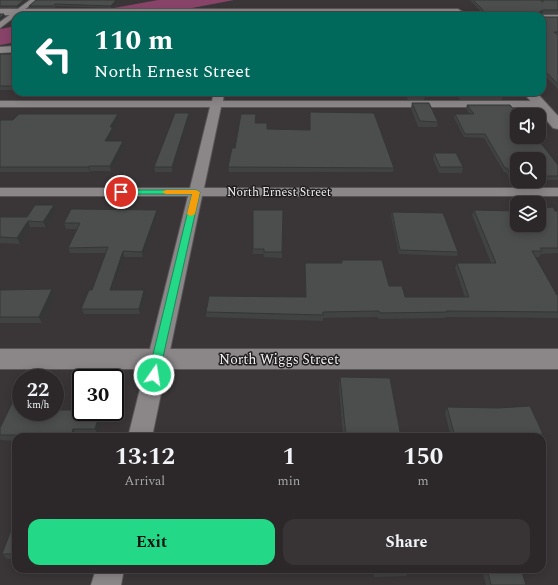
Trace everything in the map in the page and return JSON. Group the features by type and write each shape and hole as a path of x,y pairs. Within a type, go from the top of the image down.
{"street":[{"path":"0,12 18,12 34,0"},
{"path":"451,4 458,12"},
{"path":"0,26 12,17"},
{"path":"546,17 558,17"},
{"path":"0,50 12,49"},
{"path":"532,96 558,125"},
{"path":"0,104 218,98 539,104"},
{"path":"141,433 218,98"},
{"name":"North Ernest Street","path":"0,192 558,192"},
{"name":"North Wiggs Street","path":"0,359 558,359"},
{"path":"106,585 109,573"}],"shaded area":[{"path":"158,0 234,0 171,12 92,12"},
{"path":"12,27 12,43 0,45 0,29"}],"building":[{"path":"0,0 24,0 17,6 0,6"},
{"path":"36,0 116,0 111,6 55,4 53,6 29,6"},
{"path":"473,0 540,0 543,2 543,0 558,0 558,10 543,10 539,12 485,12"},
{"path":"546,17 558,17 558,32 554,32 558,35 558,84 546,72"},
{"path":"0,54 12,54 12,86 0,86"},
{"path":"412,103 429,103 438,122 420,121"},
{"path":"467,105 510,105 512,108 510,108 510,144 542,144 558,165 558,176 546,176 546,152 510,152 510,172 507,168 505,168 485,134 465,134 455,114 474,114"},
{"path":"310,112 374,113 394,168 228,167 232,148 235,148 241,114 256,114 255,123 267,123 267,129 310,130"},
{"path":"175,113 189,113 172,167 154,167"},
{"path":"19,114 118,114 110,127 113,127 105,141 123,141 110,166 0,167 0,121 13,120"},
{"path":"434,153 456,153 463,167 440,167"},
{"path":"35,205 54,205 43,222 28,221 17,238 0,237 0,217 27,217"},
{"path":"553,207 555,211 558,211 558,248 540,248 542,251 532,251 558,295 558,312 446,311 447,312 380,313 379,311 323,312 323,315 206,312 209,296 306,297 305,263 342,263 342,260 382,260 389,286 402,286 405,297 469,297 457,263 496,263 474,210 510,211 510,232 546,232 546,208"},
{"path":"71,209 157,210 142,252 123,251 110,290 144,290 139,309 81,309 89,290 92,290 108,247 68,248 80,223 64,223"},
{"path":"253,210 283,210 282,252 264,252 264,249 253,249"},
{"path":"392,212 443,213 458,252 400,250"},
{"path":"52,289 39,317 0,317 0,290"},
{"path":"340,377 390,378 400,433 346,433"},
{"path":"12,403 12,421 64,421 64,410 72,410 72,421 97,421 95,429 73,429 72,433 12,433 12,435 0,435 0,428"},
{"path":"530,406 543,433 454,433 447,407 498,408"},
{"path":"12,528 12,554 2,554"},
{"path":"488,573 522,573 526,585 491,585"}],"slow traffic":[{"path":"166,192 196,192 191,214"}],"route":[{"path":"121,192 196,192 154,375"}]}
